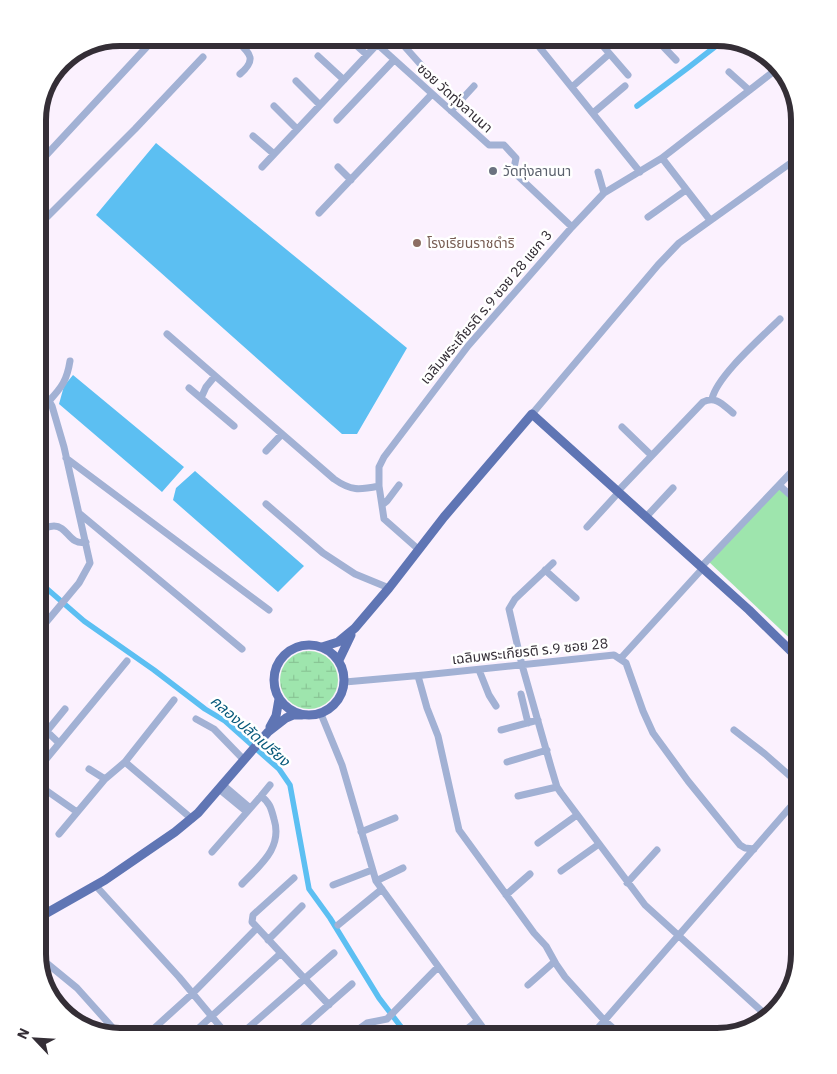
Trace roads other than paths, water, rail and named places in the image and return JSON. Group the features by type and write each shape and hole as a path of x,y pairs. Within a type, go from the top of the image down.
{"main road":[{"path":"322,647 338,642 355,628 389,588 418,549 532,414 791,650"},
{"path":"339,660 355,628"},
{"path":"46,914 96,886 192,819 268,732 286,718 293,715 302,715 321,714 338,701 344,689 344,671 339,660 332,652 315,645 301,645 288,651 278,662 274,676 275,690 279,699 290,710 302,715"},
{"path":"268,732 276,716 279,699"}],"street":[{"path":"46,155 148,46"},
{"path":"240,74 250,63 251,59 243,46"},
{"path":"357,46 367,55"},
{"path":"262,167 375,46"},
{"name":"ซอย วัดทุ่งลานนา","path":"379,46 489,145 501,144 506,147 516,158 514,168 518,176 572,226"},
{"path":"404,46 422,66"},
{"path":"539,46 640,172"},
{"path":"603,46 628,75"},
{"path":"663,46 676,60"},
{"path":"318,56 344,80"},
{"path":"572,87 607,56"},
{"path":"46,218 204,57"},
{"path":"338,120 394,60"},
{"path":"729,72 749,90"},
{"name":"เฉลิมพระเกียรติ ร.9 ซอย 28 แยก 3","path":"418,549 384,519 379,486 379,466 384,457 468,346 572,226 604,193 662,158 749,90 773,73"},
{"path":"296,81 320,104"},
{"path":"451,111 474,86"},
{"path":"593,113 626,86"},
{"path":"319,213 432,94"},
{"path":"274,106 297,129"},
{"path":"253,136 274,154"},
{"path":"662,158 710,220"},
{"path":"532,414 658,264 679,243 791,163"},
{"path":"338,167 351,180"},
{"path":"598,172 604,193"},
{"path":"648,217 686,190"},
{"path":"712,399 719,384 738,361 780,320"},
{"path":"167,334 342,485 359,490 379,486"},
{"path":"49,401 68,377 70,361"},
{"path":"201,398 206,387 215,376"},
{"path":"189,388 234,426"},
{"path":"46,398 52,406 66,458 90,564 86,573 46,623"},
{"path":"587,527 651,455 704,402 712,399 721,403 733,414"},
{"path":"622,427 651,455"},
{"path":"266,452 282,434"},
{"path":"66,458 270,610"},
{"path":"621,658 791,473"},
{"path":"382,505 398,485"},
{"path":"779,485 791,496"},
{"path":"646,517 673,488"},
{"path":"266,504 323,554 356,574 389,588"},
{"path":"79,514 242,649"},
{"path":"46,528 54,526 60,528 76,542 86,542"},
{"path":"553,562 515,599 509,609 522,665 557,787 645,905 762,1012"},
{"path":"545,570 576,598"},
{"name":"เฉลิมพระเกียรติ ร.9 ซอย 28","path":"345,682 479,670 609,655 621,658 629,670 643,711 653,733 688,781 740,845 745,848 754,848"},
{"path":"46,758 127,662"},
{"path":"479,670 489,695 496,706"},
{"path":"418,676 427,708 438,736 459,830 546,946 554,962 613,1028"},
{"path":"521,694 528,723"},
{"path":"58,834 105,779 125,762 174,700"},
{"path":"59,743 47,731 66,709"},
{"path":"321,714 342,765 376,881 480,1028"},
{"path":"196,719 214,729 246,758"},
{"path":"501,730 538,720"},
{"path":"734,730 791,776"},
{"path":"507,762 547,750"},
{"path":"125,762 192,819"},
{"path":"89,769 105,779"},
{"path":"212,852 270,784"},
{"path":"221,787 248,810"},
{"path":"518,796 557,787"},
{"path":"47,791 77,812"},
{"path":"242,884 268,856 277,834 270,804 261,796"},
{"path":"597,1028 754,848 791,809"},
{"path":"538,843 577,815"},
{"path":"361,832 395,818"},
{"path":"561,871 599,844"},
{"path":"627,883 657,850"},
{"path":"376,881 403,868"},
{"path":"334,885 372,870"},
{"path":"506,895 530,874"},
{"path":"294,878 251,919 257,928 329,1005"},
{"path":"96,886 193,993 221,1028"},
{"path":"338,925 382,890"},
{"path":"268,940 302,906"},
{"path":"154,1028 193,993 257,928"},
{"path":"199,1028 281,953"},
{"path":"248,1028 334,953"},
{"path":"528,985 554,962"},
{"path":"47,964 77,988 112,1027"},
{"path":"360,1028 367,1023 387,1019 397,1011 438,967"},
{"path":"302,1028 352,984"},
{"path":"468,1028 477,1021"}],"water":[{"path":"156,143 407,348 357,434 342,434 96,215"},
{"path":"73,375 184,467 162,492 59,404 64,386"},
{"path":"195,471 304,566 278,592 173,500 176,488"}],"waterway":[{"path":"637,106 716,46"},
{"name":"คลองปลัดเปรียง","path":"46,588 84,621 154,670 205,709 225,721 279,769 290,785 309,889 330,918 379,998 402,1028"}],"place":[{"name":"วัดทุ่งลานนา","path":"493,171"},
{"name":"โรงเรียนราชดำริ","path":"417,243"}]}
